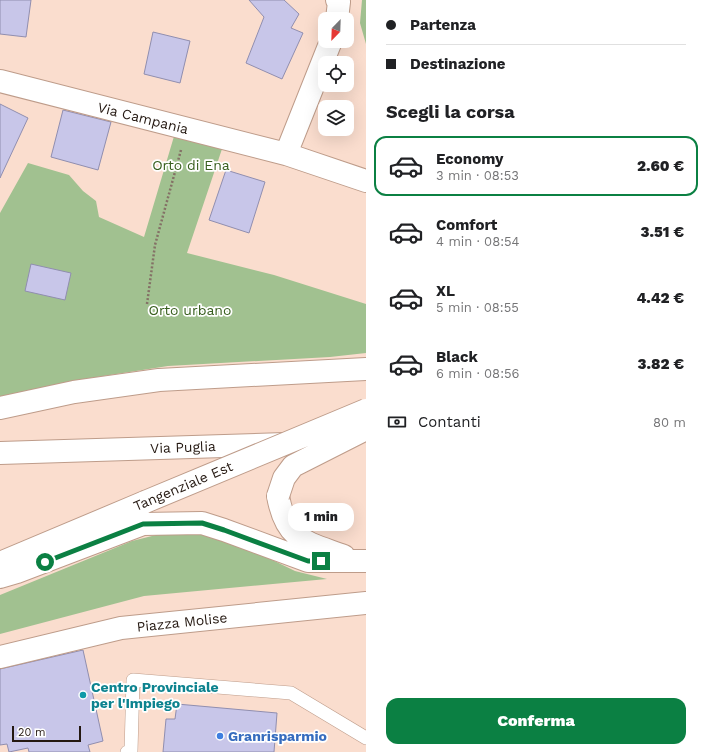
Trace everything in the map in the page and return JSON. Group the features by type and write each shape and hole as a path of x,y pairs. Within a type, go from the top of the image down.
{"main road":[{"path":"337,0 337,12"},
{"path":"286,154 328,48"},
{"name":"Via Campania","path":"0,82 286,154 366,181"},
{"path":"0,408 74,392 159,380 366,369"},
{"name":"Tangenziale Est","path":"0,563 366,410"},
{"path":"363,561 309,544 296,535 284,521 278,496 284,478 293,466 366,429"},
{"name":"Via Puglia","path":"0,453 366,441"},
{"path":"0,577 17,572 143,524 202,523 308,561 363,561"},
{"name":"Piazza Molise","path":"0,657 121,628 366,603"}],"lane":[{"path":"127,752 131,751 133,680 291,693 366,738"}],"path":[{"path":"147,304 155,245 186,129"}],"green space":[{"path":"362,0 366,0 366,44 360,23"},
{"path":"175,133 223,146 187,253 274,275 366,304 366,353 330,357 168,366 78,380 0,399 0,213 28,163 69,175 83,191 96,201 99,217 144,237"},
{"path":"190,532 219,538 256,552 295,571 327,579 144,596 0,634 0,595 132,541 160,534"}],"building":[{"path":"0,0 31,0 26,37 0,34"},
{"path":"249,0 284,0 299,14 291,28 303,33 282,79 246,63 264,17"},
{"path":"153,32 190,41 180,83 144,74"},
{"path":"0,104 28,118 0,178"},
{"path":"63,110 111,122 98,170 51,157"},
{"path":"226,170 265,182 249,233 209,220"},
{"path":"31,264 71,273 65,300 25,291"},
{"path":"83,650 103,741 88,745 90,752 29,752 28,748 9,752 7,744 0,745 0,669"},
{"name":"Granrisparmio","path":"177,704 277,713 274,752 163,752 166,719 175,719"}],"place":[{"name":"Centro Provinciale per l'Impiego","path":"83,695"},
{"name":"Granrisparmio","path":"220,736"}],"route":[{"path":"45,562 143,524 202,523 308,561 321,561"}],"park label":[{"name":"Orto di Ena","path":"191,165"},
{"name":"Orto urbano","path":"190,310"}]}
